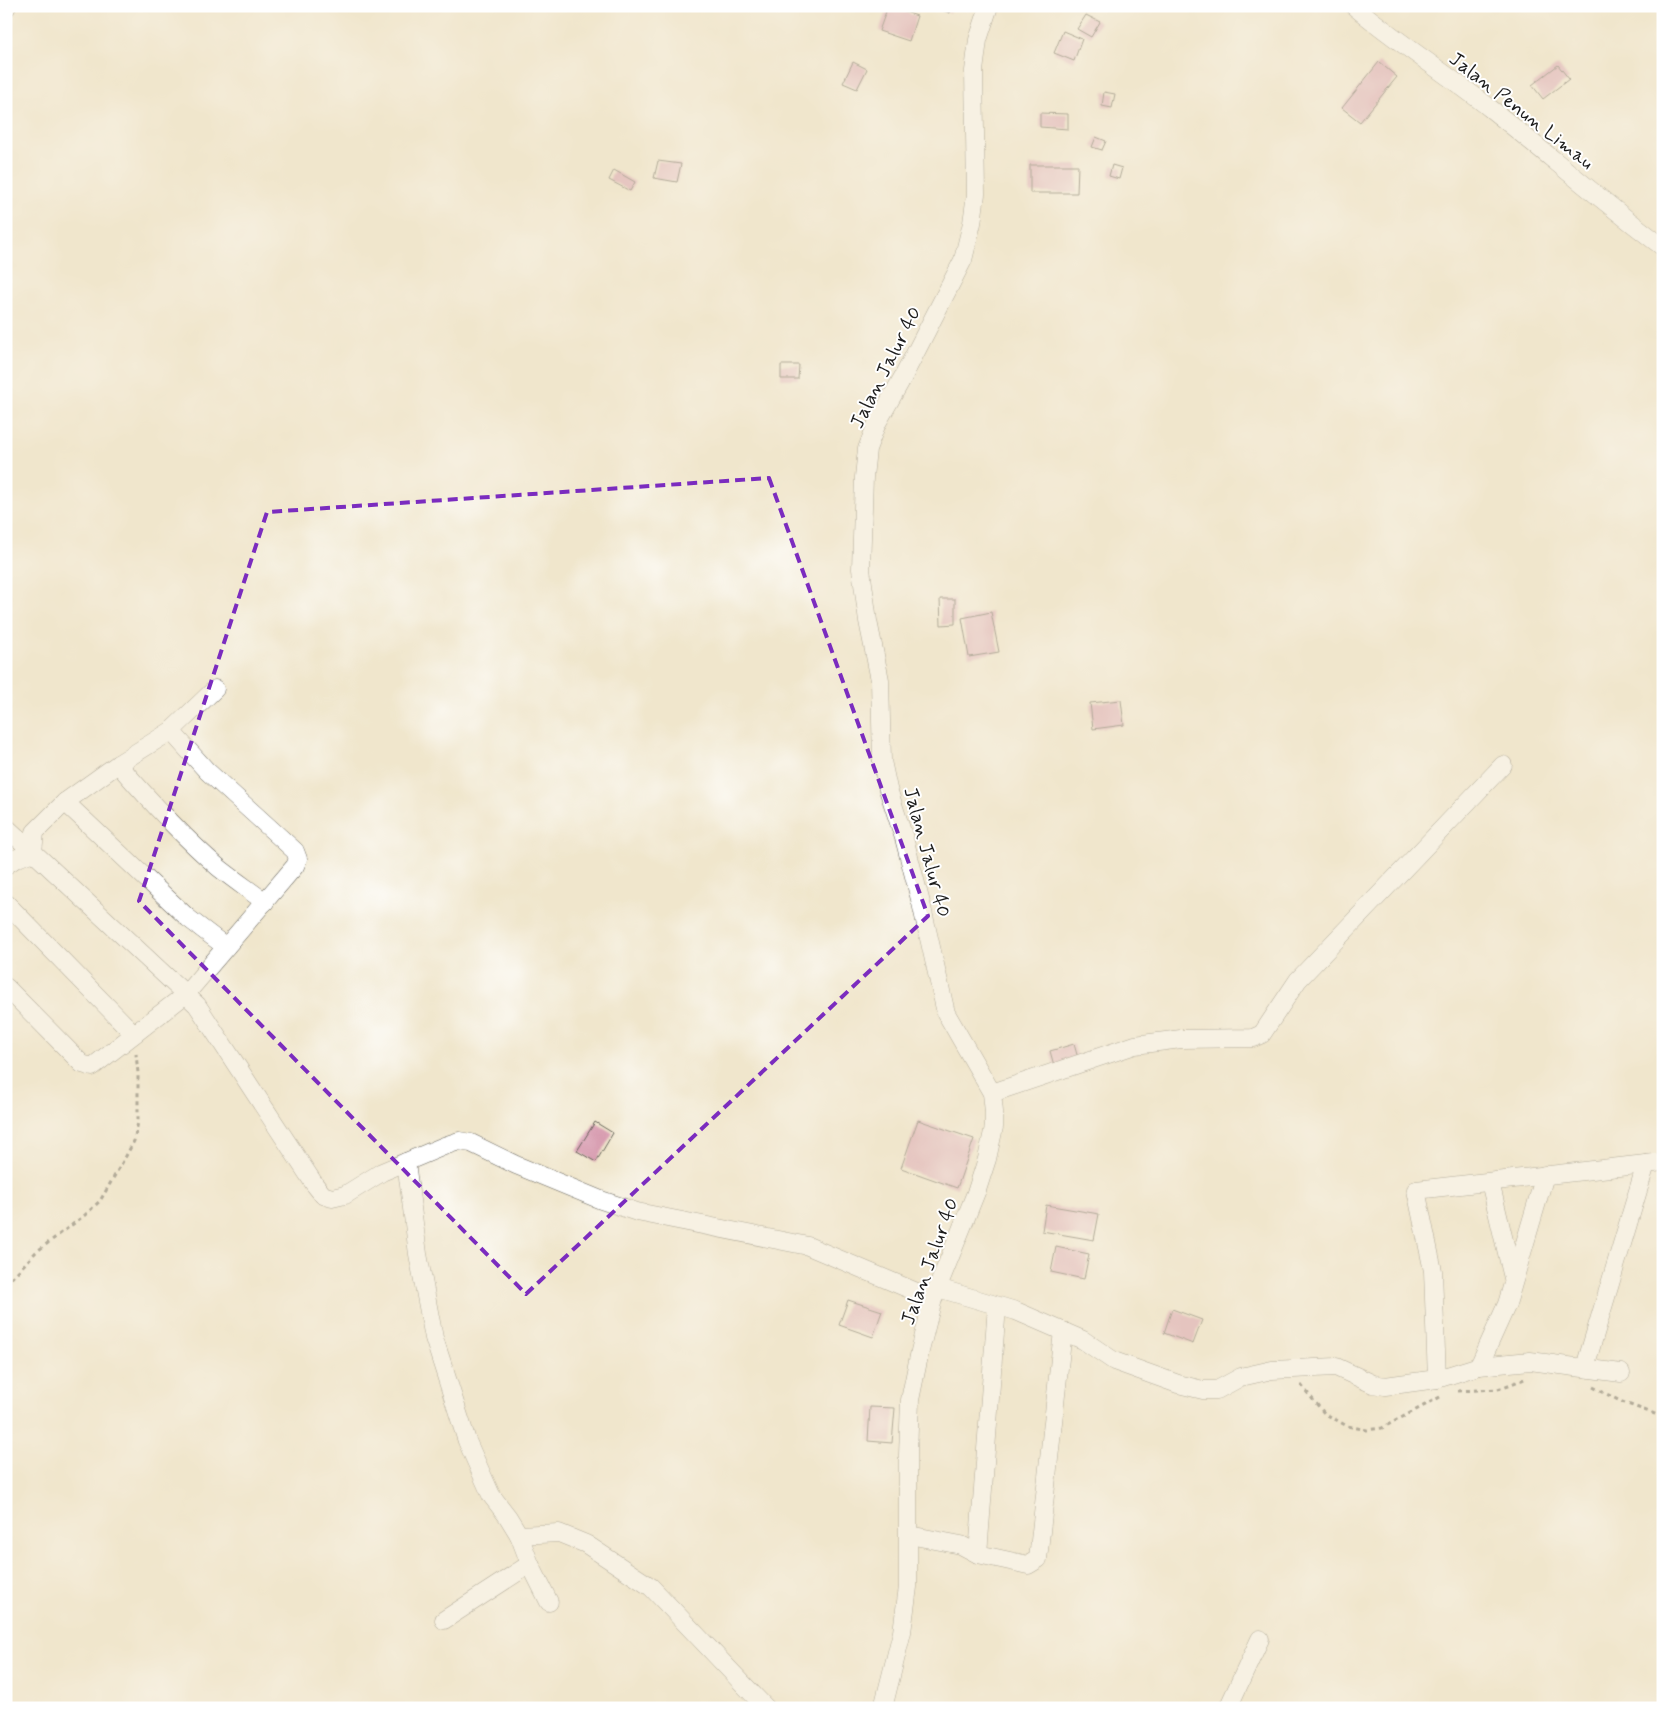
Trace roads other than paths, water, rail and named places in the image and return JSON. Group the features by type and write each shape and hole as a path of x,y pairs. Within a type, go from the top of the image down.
{"street":[{"name":"Jalan Jalur 40","path":"883,1708 902,1632 908,1587 910,1400 920,1351 936,1294 977,1190 987,1159 994,1127 994,1112 992,1094 946,1013 921,903 904,838 888,789 882,761 880,680 868,621 861,568 864,477 867,449 877,423 922,343 963,260 972,223 976,194 974,71 978,40 989,6"},
{"name":"Jalan Penun Limau","path":"1354,6 1379,27 1490,108 1613,210 1663,247"},
{"path":"33,852 36,832 65,802 118,764 171,731 214,689"},
{"path":"6,987 82,1064 92,1068 186,994 295,866 298,859 295,852 207,771 171,731"},
{"path":"118,764 138,788 218,867 265,902"},
{"path":"992,1094 1135,1045 1181,1039 1253,1038 1262,1034 1298,980 1503,765"},
{"path":"65,802 188,918 226,947"},
{"path":"6,827 197,1005 323,1195 332,1198 345,1195 382,1172 406,1162 460,1141 471,1143 516,1165 601,1200 636,1212 808,1246 936,1294 1016,1311 1083,1340 1114,1361 1178,1384 1203,1390 1217,1390 1241,1377 1272,1370 1304,1368 1336,1367 1373,1384 1385,1386 1437,1379 1479,1366 1530,1361 1621,1373"},
{"path":"6,865 15,859 33,852"},
{"path":"6,904 134,1034"},
{"path":"406,1162 418,1254 434,1338 471,1450 491,1495 519,1535 530,1564 549,1602"},
{"path":"1437,1379 1433,1272 1416,1190 1655,1163 1585,1367"},
{"path":"1479,1366 1507,1304 1545,1175"},
{"path":"1490,1182 1514,1280"},
{"path":"978,1554 997,1306"},
{"path":"909,1536 961,1545 978,1554 1028,1566 1038,1559 1063,1331"},
{"path":"519,1535 559,1533 586,1544 651,1587 766,1708"},
{"path":"444,1620 530,1564"},
{"path":"1228,1708 1260,1639"}]}
